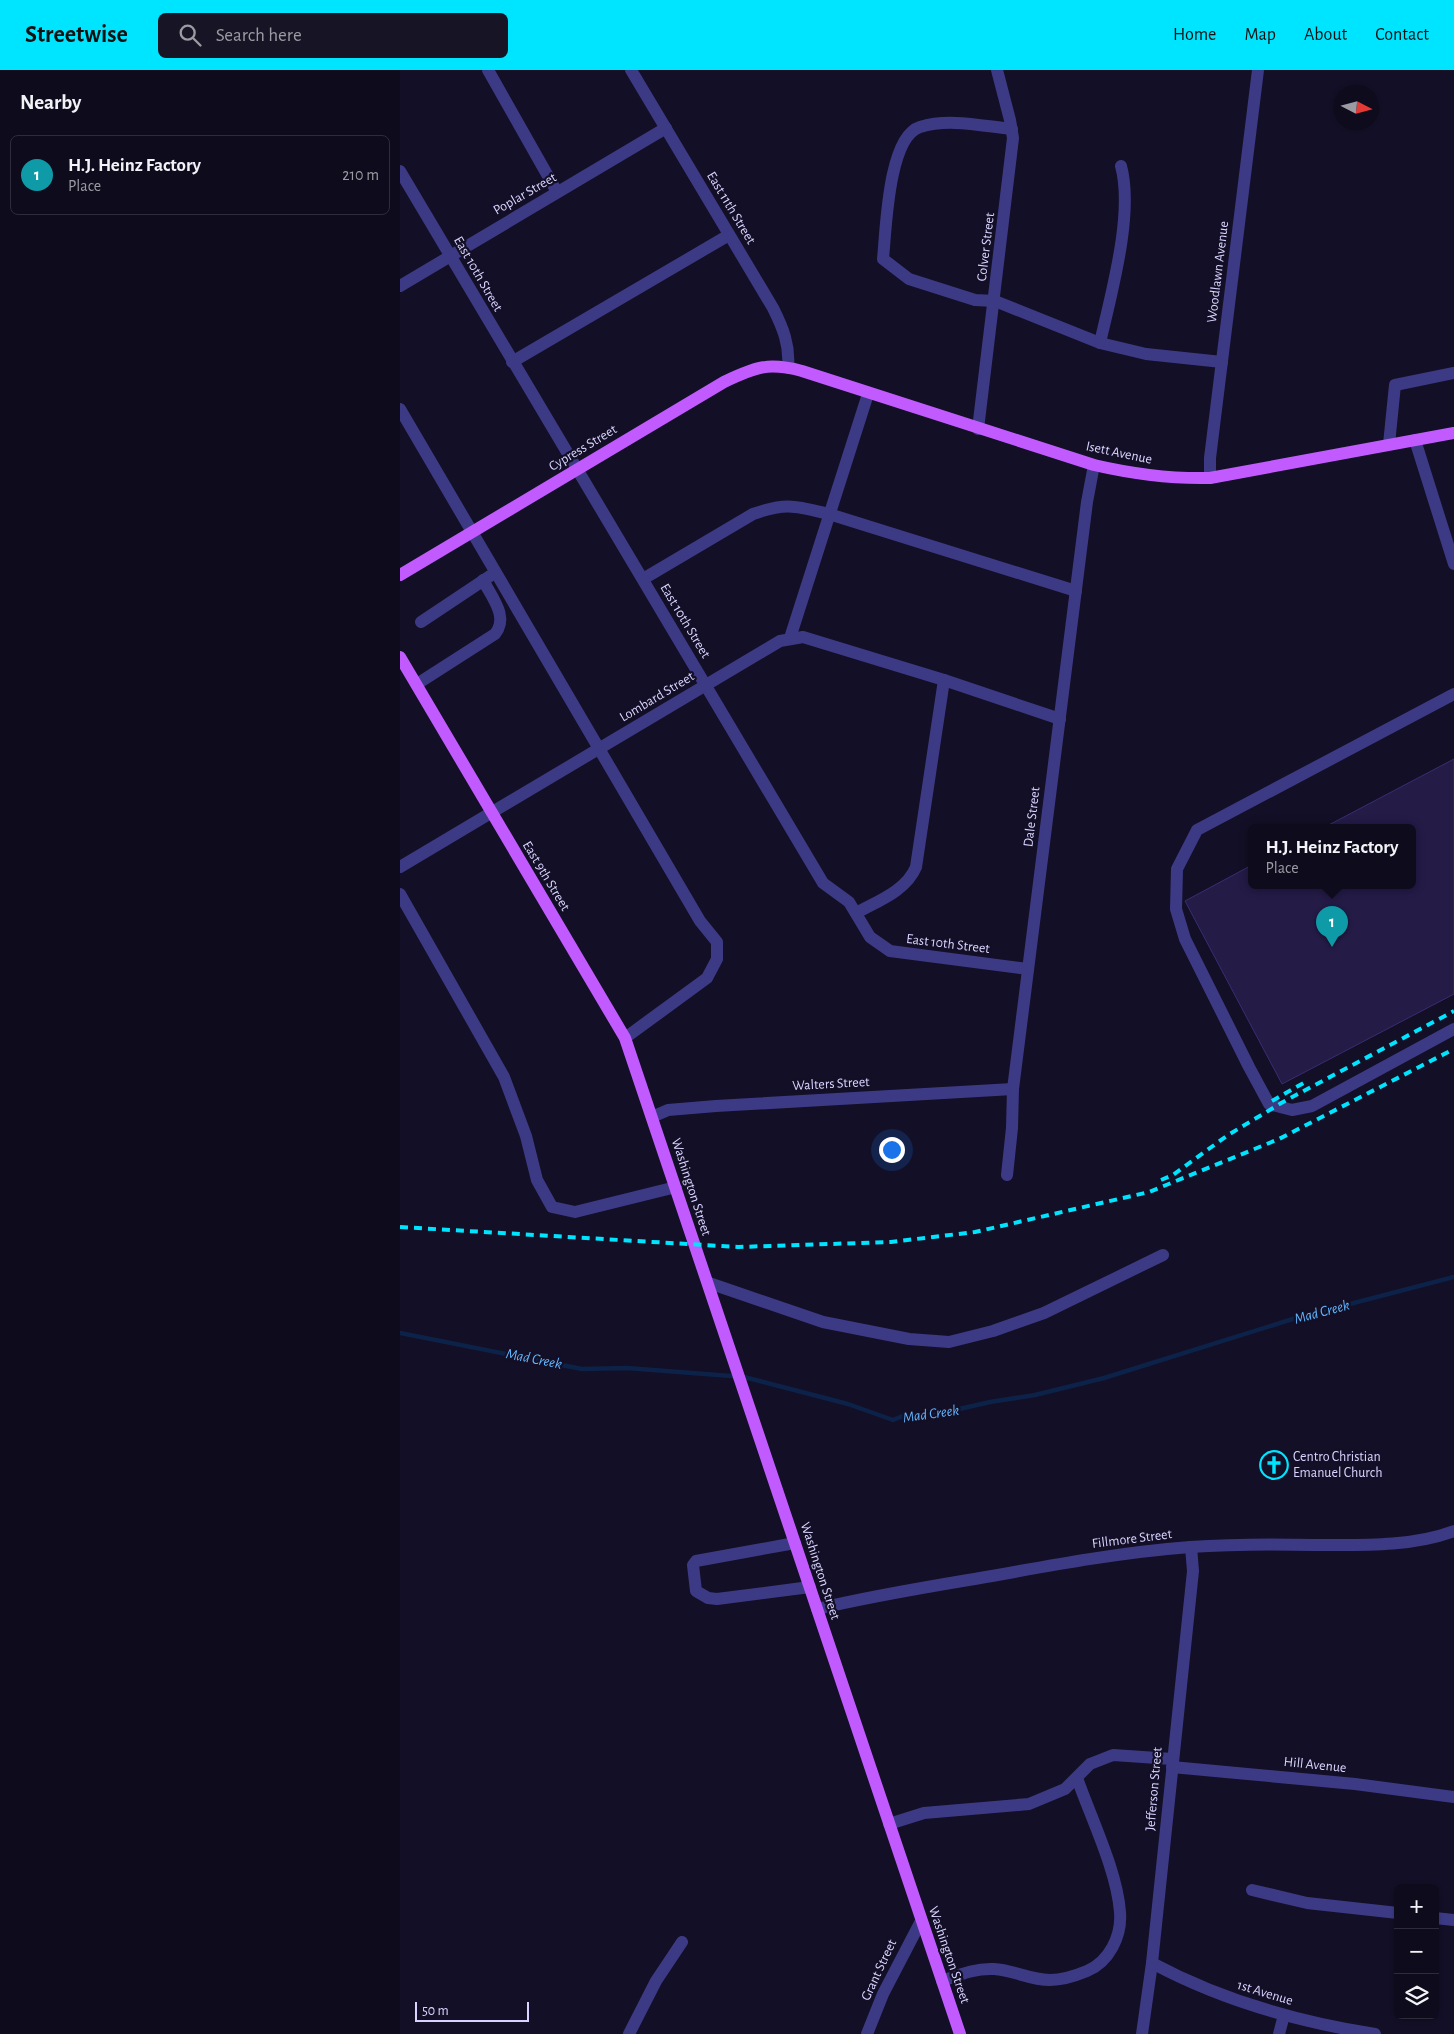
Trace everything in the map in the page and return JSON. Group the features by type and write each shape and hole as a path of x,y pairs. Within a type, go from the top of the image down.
{"main road":[{"name":"Cypress Street","path":"400,576 724,382 751,369 764,366 788,368"},
{"name":"Isett Avenue","path":"788,368 1094,465 1135,474 1180,479 1210,478 1454,433"},
{"name":"East 9th Street","path":"400,657 625,1038 652,1117"},
{"name":"Washington Street","path":"652,1117 676,1187 693,1245 709,1283 960,2034"}],"street":[{"path":"488,70 557,192"},
{"name":"East 11th Street","path":"631,70 729,235 785,334 789,356 788,368"},
{"name":"Colver Street","path":"978,429 1012,156 1012,130 997,70"},
{"name":"Woodlawn Avenue","path":"1210,478 1210,458 1258,70"},
{"path":"1012,130 944,122 918,128 907,136 900,149 888,204 883,259 909,278 950,294 974,300 995,300 1100,343 1146,354 1222,362"},
{"name":"Poplar Street","path":"400,286 666,128"},
{"path":"1100,343 1113,287 1123,218 1125,181 1121,166"},
{"name":"East 10th Street","path":"400,172 823,883 839,893 856,912 870,936 890,951 1028,969"},
{"path":"512,362 729,235"},
{"path":"1389,444 1395,385 1454,373"},
{"path":"868,394 790,638 803,637 944,680 1060,719"},
{"path":"400,410 471,534 700,921 717,942 717,959 707,978 625,1038"},
{"path":"1415,440 1454,564"},
{"name":"Dale Street","path":"1007,1174 1012,1128 1013,1089 1087,502 1094,465"},
{"path":"643,579 753,514 772,507 792,505 829,514 1076,591"},
{"path":"420,622 494,573"},
{"path":"417,684 496,634 501,627 502,620 483,580"},
{"name":"Lombard Street","path":"400,867 780,641 790,638"},
{"path":"856,912 898,890 912,878 916,867 944,680"},
{"path":"1454,694 1197,830 1177,869 1176,909 1185,939 1248,1067 1269,1104 1292,1110 1312,1106 1454,1029"},
{"path":"400,894 504,1077 526,1136 537,1180 552,1207 575,1212 676,1187"},
{"name":"Walters Street","path":"652,1117 668,1110 707,1106 1013,1089"},
{"path":"709,1283 823,1322 909,1338 949,1342 993,1331 1044,1313 1163,1255"},
{"name":"Fillmore Street","path":"817,1609 857,1599 1076,1561 1191,1547 1395,1543 1453,1535"},
{"path":"795,1543 696,1561 693,1565 696,1591 708,1598 717,1599 810,1587"},
{"name":"Jefferson Street","path":"1142,2034 1152,1963 1193,1571 1191,1547"},
{"name":"Hill Avenue","path":"889,1824 924,1813 1028,1804 1065,1789 1090,1764 1113,1755 1454,1797"},
{"path":"942,1981 980,1969 994,1969 1041,1979 1065,1978 1096,1967 1109,1955 1116,1938 1120,1915 1117,1894 1077,1778"},
{"path":"1252,1890 1307,1903 1394,1913"},
{"path":"1439,1918 1454,1920"},
{"name":"Grant Street","path":"867,2034 883,1994 921,1921"},
{"path":"629,2034 656,1981 682,1942"},
{"name":"1st Avenue","path":"1152,1963 1206,1989 1284,2015 1342,2029 1375,2034"},
{"path":"1279,2034 1284,2015"}],"building":[{"path":"1454,759 1454,994 1282,1084 1185,901 1248,867 1248,889 1416,889 1416,824 1331,824"}],"waterway":[{"name":"Mad Creek","path":"400,1333 582,1369 627,1368 744,1377 848,1404 893,1420 905,1415 933,1415 990,1402 1035,1395 1104,1378 1296,1318 1454,1277"}],"railway":[{"path":"1161,1180 1173,1175 1228,1135 1283,1102 1454,1011"},
{"path":"400,1227 738,1247 891,1242 975,1232 1149,1192 1279,1139 1454,1049"},
{"path":"1272,1101 1307,1081"}],"place":[{"name":"H.J. Heinz Factory","path":"1332,947"},
{"name":"Centro Christian Emanuel Church","path":"1274,1465"}]}
